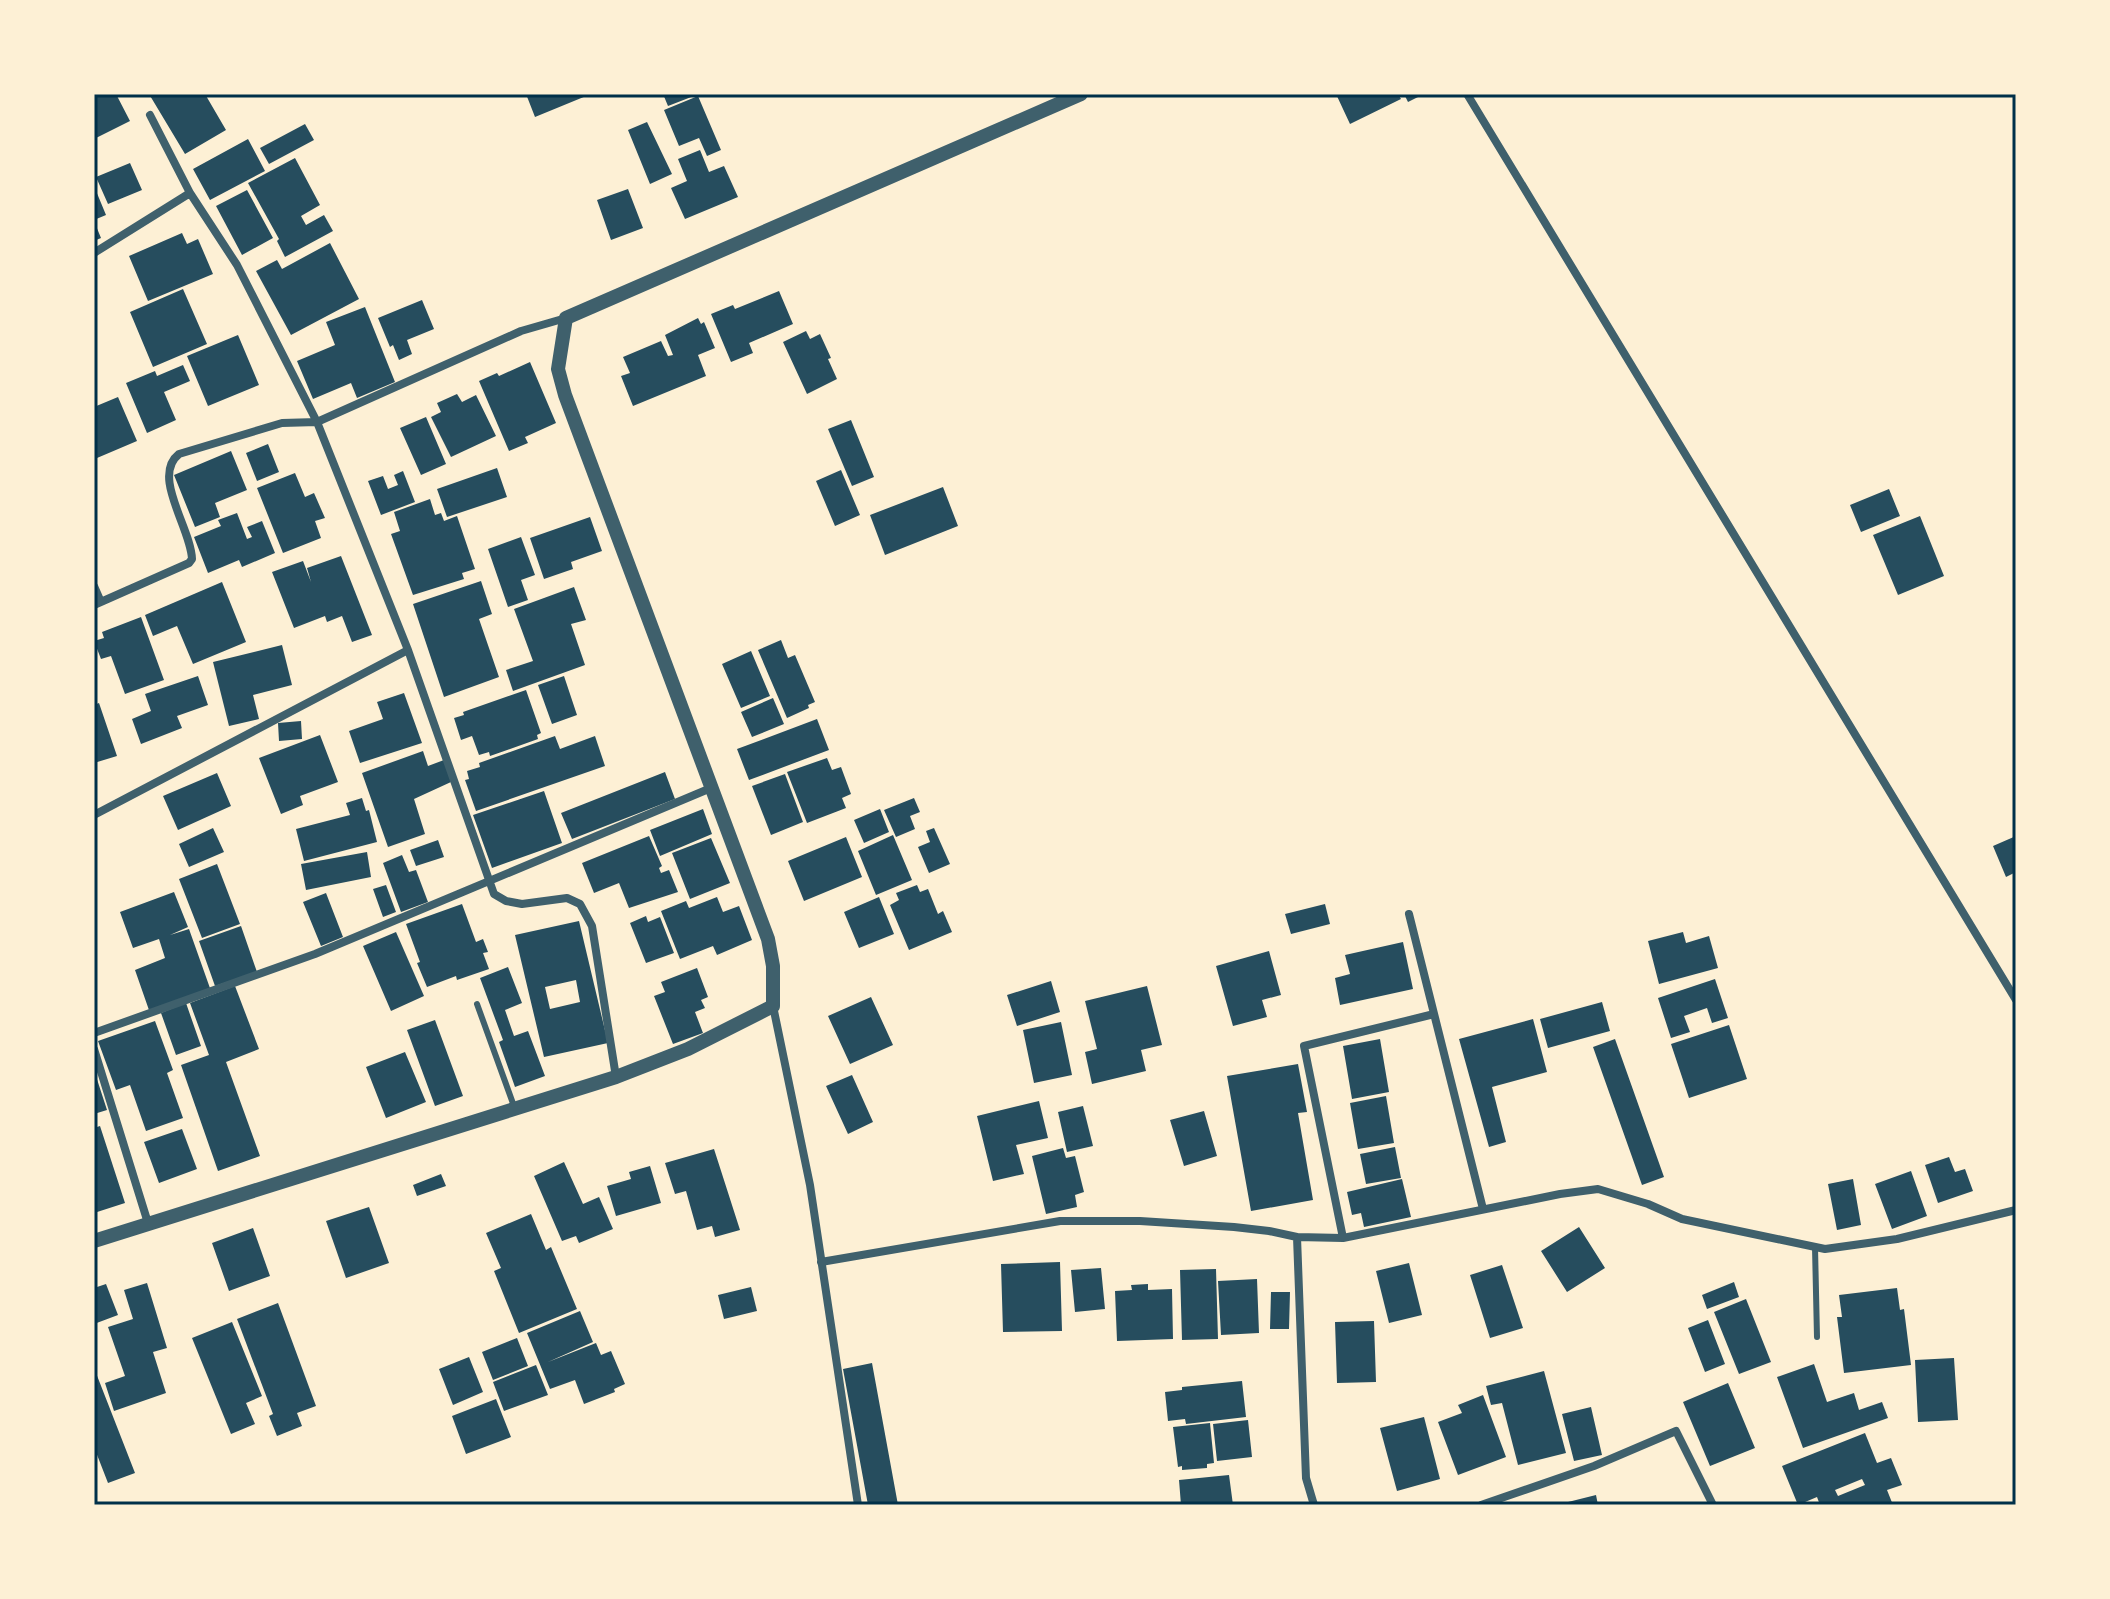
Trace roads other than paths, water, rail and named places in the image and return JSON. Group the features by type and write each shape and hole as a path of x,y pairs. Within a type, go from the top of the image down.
{"street":[{"path":"1467,94 2016,1000"},
{"path":"94,586 97,604 192,559 187,534 169,487 168,467 173,458 185,451 282,423 317,422 521,331 566,318 1075,95"},
{"path":"150,115 190,193 237,265 317,422 408,650 494,894 506,901 522,904 567,898 580,904 592,926 616,1077"},
{"path":"94,253 190,193"},
{"path":"566,318 558,369 565,395 768,939 773,966 773,1006 810,1185 858,1505"},
{"path":"94,815 408,650"},
{"path":"94,1033 315,954 711,788"},
{"path":"1409,914 1483,1209"},
{"path":"94,1241 616,1077 688,1049 773,1006"},
{"path":"1343,1238 1304,1046 1434,1014"},
{"path":"94,1049 148,1223"},
{"path":"821,1262 1060,1221 1140,1221 1234,1227 1297,1237 1343,1238 1598,1189 1648,1204 1682,1219 1825,1249 1897,1239 2016,1210"},
{"path":"1297,1237 1306,1478 1314,1505"},
{"path":"1481,1505 1594,1466 1676,1431 1713,1505"}],"lane":[{"path":"477,1004 515,1109"},
{"path":"1815,1247 1817,1337"}]}
